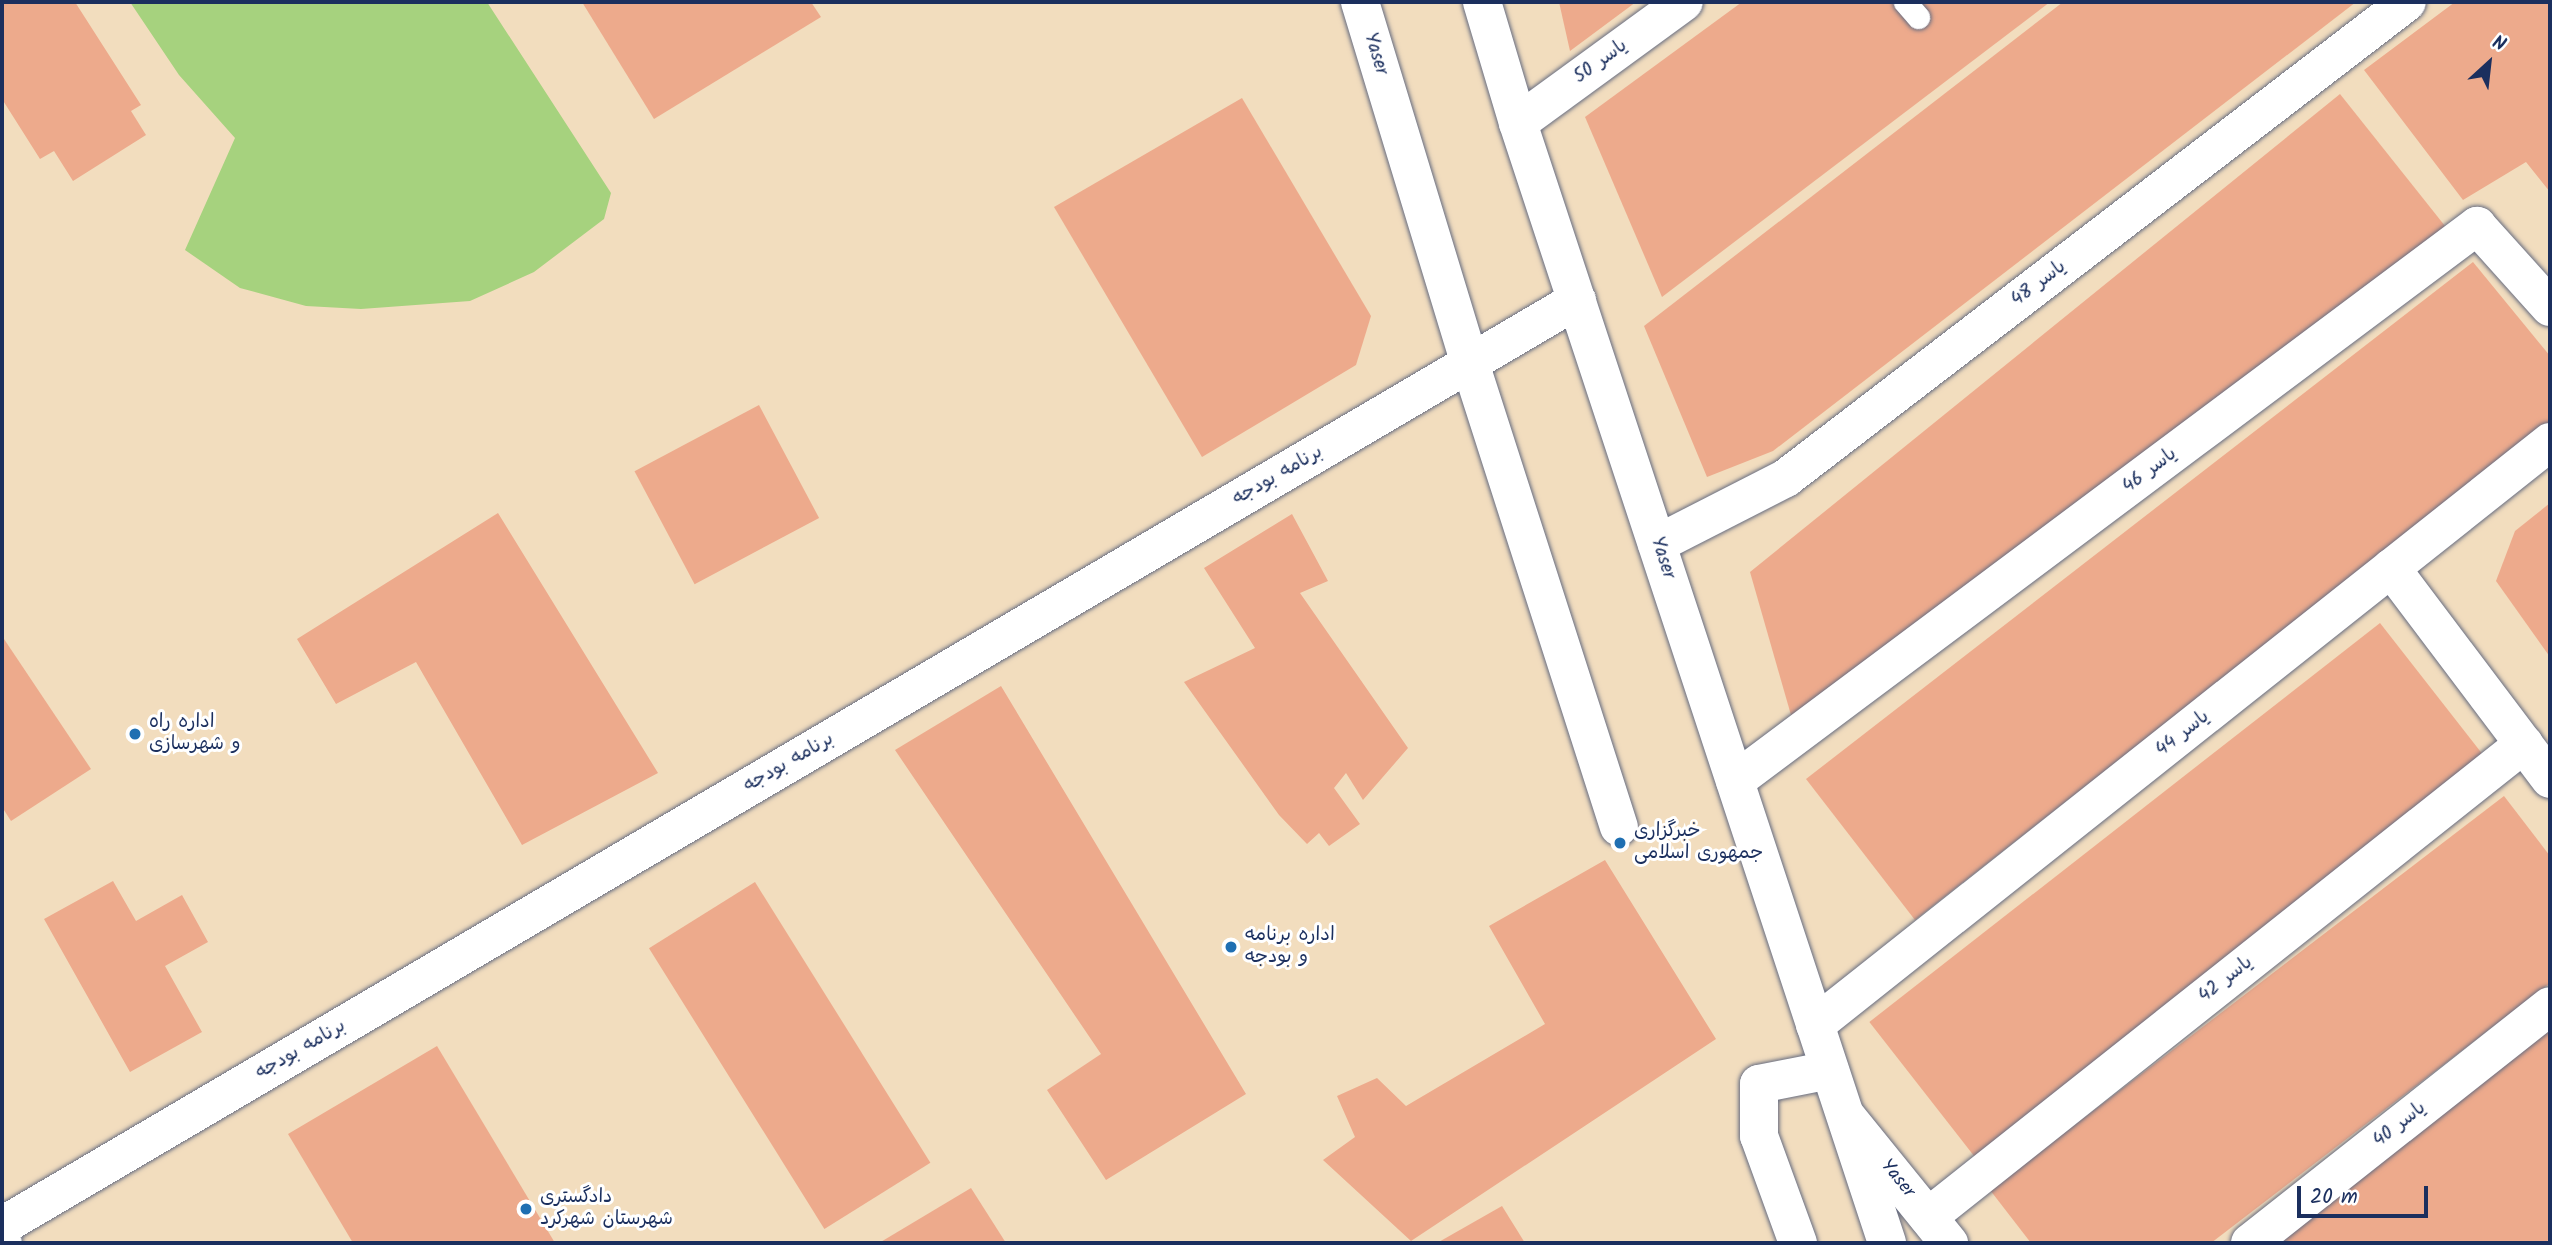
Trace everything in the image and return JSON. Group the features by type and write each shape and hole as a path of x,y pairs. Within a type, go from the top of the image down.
{"street":[{"name":"Yaser","path":"1360,2 1469,363 1619,827"},
{"name":"Yaser","path":"1482,2 1518,123 1887,1243"},
{"name":"یاسر 50","path":"1518,123 1684,2"},
{"name":"یاسر 48","path":"1657,544 1786,478 2407,2"},
{"name":"یاسر 46","path":"1735,781 2477,226 2550,307"},
{"name":"برنامه بودجه","path":"2,1226 1577,300"},
{"name":"یاسر 44","path":"1815,1025 2550,442"},
{"path":"2391,568 2550,779"},
{"name":"یاسر 42","path":"1938,1230 2524,744"},
{"name":"یاسر 40","path":"2250,1243 2550,1006"},
{"path":"1798,1243 1759,1136 1759,1084 1830,1070"},
{"name":"Yaser","path":"1844,1114 1938,1230"}],"green space":[{"path":"130,2 487,2 611,193 604,219 534,272 470,301 361,309 306,306 240,288 185,250 235,138 179,75"}],"building":[{"path":"2,2 75,2 141,105 131,111 146,135 73,181 54,151 40,159 2,99"},
{"path":"582,2 811,2 821,17 654,119"},
{"path":"1559,2 1636,2 1570,51"},
{"path":"1742,2 2050,2 1662,297 1585,117"},
{"path":"2063,2 2356,2 1773,451 1707,477 1644,326"},
{"path":"2455,2 2550,2 2550,192 2526,162 2463,200 2364,70"},
{"path":"2340,94 2449,231 1793,722 1750,572"},
{"path":"1242,98 1371,316 1356,365 1202,457 1054,207"},
{"path":"2473,262 2550,356 2550,421 1915,920 1806,779"},
{"path":"759,405 819,518 695,584 635,471"},
{"path":"2550,503 2550,657 2496,581 2515,531"},
{"path":"498,513 658,773 522,845 416,662 336,704 297,639"},
{"path":"1292,514 1328,581 1300,593 1408,748 1363,800 1346,773 1334,788 1360,824 1329,846 1319,833 1307,844 1279,815 1184,682 1255,648 1204,568"},
{"path":"2380,623 2490,763 1979,1162 1869,1022"},
{"path":"2,636 91,769 11,821 2,807"},
{"path":"1001,686 1246,1094 1106,1180 1047,1090 1101,1054 895,750"},
{"path":"2504,796 2550,856 2550,983 2211,1243 2031,1243 1990,1190"},
{"path":"1605,860 1716,1039 1411,1241 1323,1160 1355,1137 1337,1096 1377,1078 1406,1106 1545,1024 1489,926"},
{"path":"113,881 136,921 182,895 208,942 165,966 202,1032 130,1072 44,919"},
{"path":"755,882 930,1163 824,1229 649,948"},
{"path":"2550,1016 2550,1239 2544,1243 2254,1243"},
{"path":"437,1046 555,1243 353,1243 288,1134"},
{"path":"971,1188 1006,1243 879,1243"},
{"path":"1502,1206 1525,1243 1437,1243"}],"place":[{"name":"اداره راه و شهرسازی","path":"135,734"},
{"name":"خبرگزاری جمهوری اسلامی","path":"1620,843"},
{"name":"اداره برنامه و بودجه","path":"1231,947"},
{"name":"دادگستری شهرستان شهرکرد","path":"526,1209"}]}
